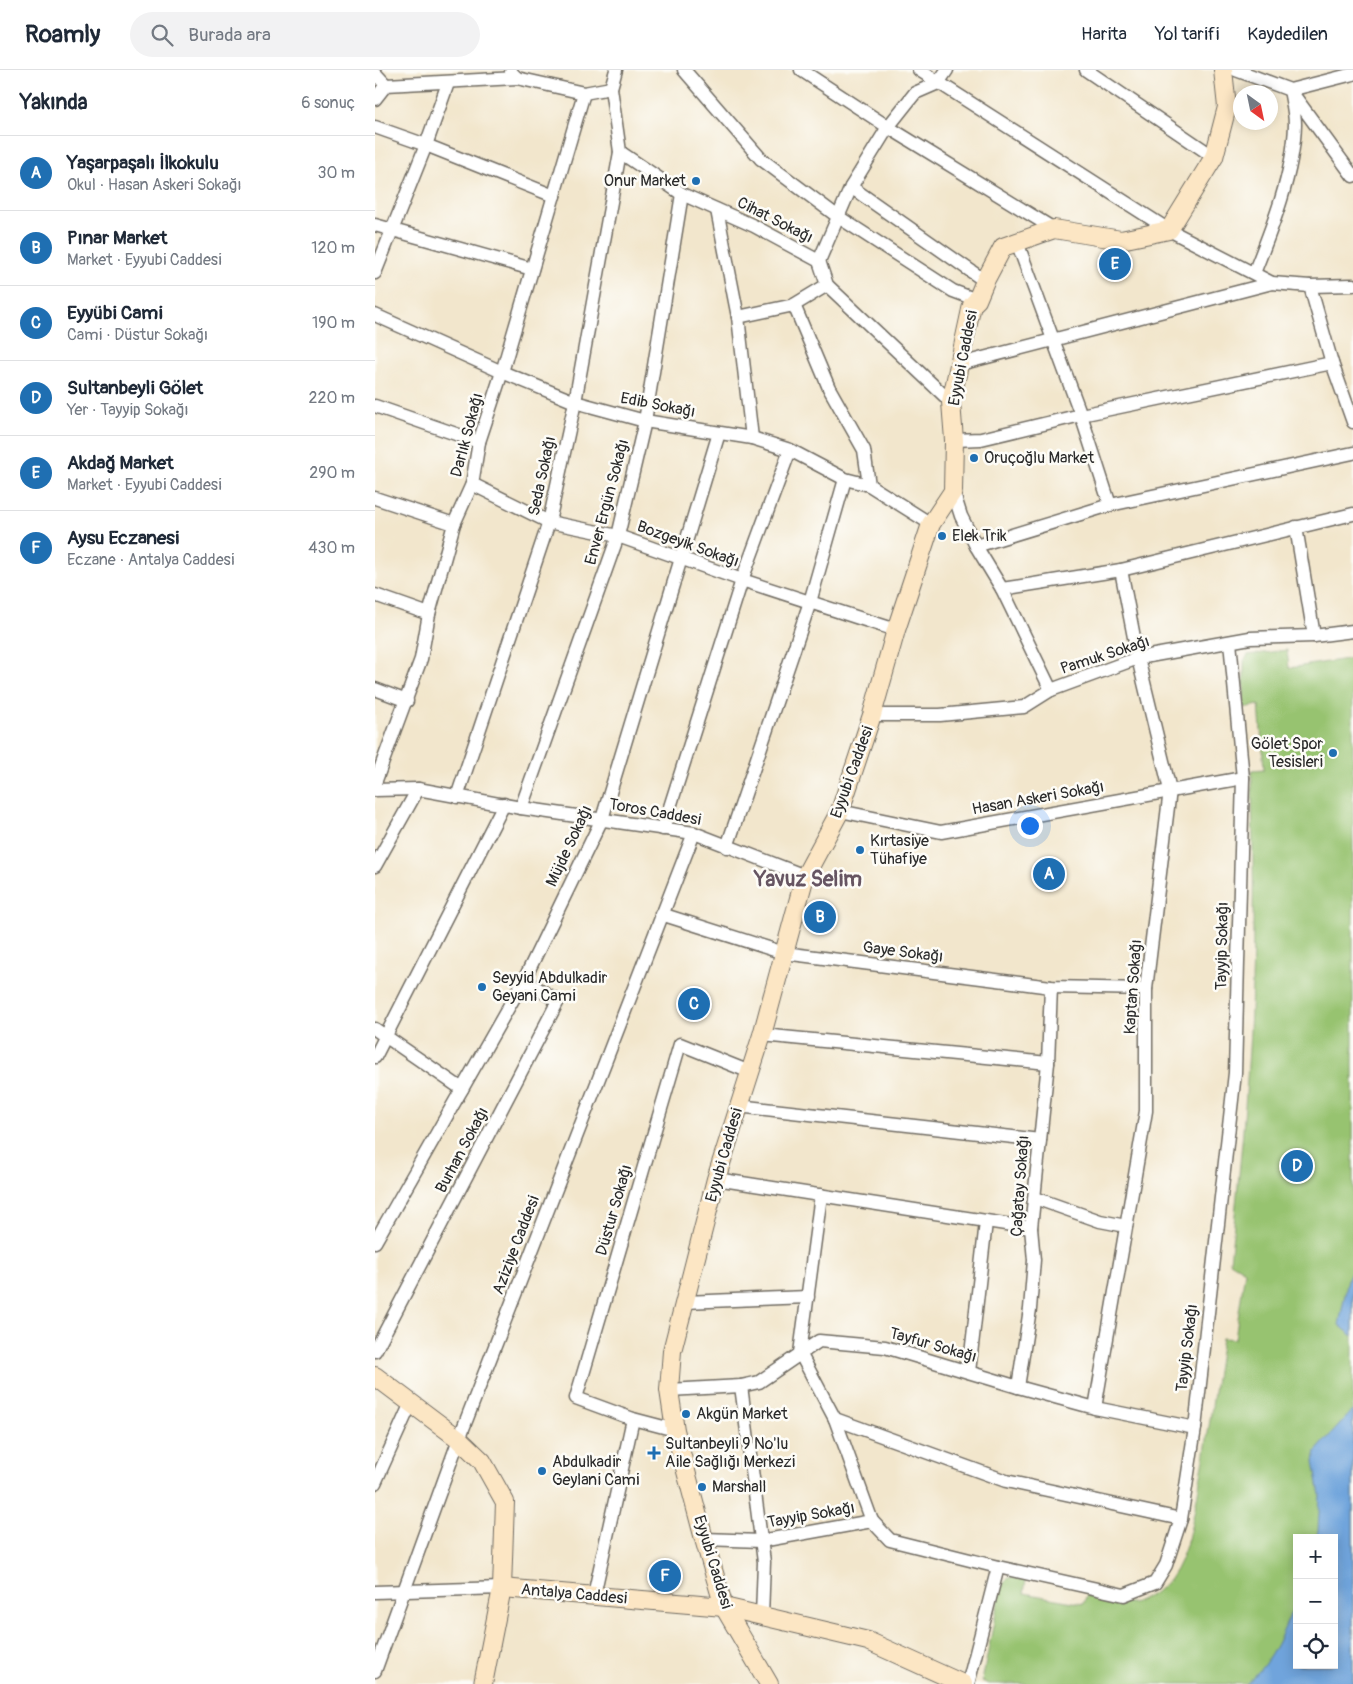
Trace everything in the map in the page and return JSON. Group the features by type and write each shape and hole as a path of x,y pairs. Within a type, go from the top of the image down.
{"street":[{"path":"616,70 611,88 620,152"},
{"path":"685,70 761,159 837,216 953,291 977,300"},
{"path":"801,70 887,127 1054,229"},
{"path":"919,70 1169,230 1272,283"},
{"path":"819,261 851,187 887,127 915,93 938,83 947,70"},
{"path":"1086,70 1214,157"},
{"path":"1169,230 1214,157 1227,108 1223,70"},
{"path":"1236,70 1291,90 1353,176"},
{"path":"375,73 386,85 448,83 513,74 584,93 611,88"},
{"path":"1291,90 1353,74"},
{"path":"375,273 426,145 448,83"},
{"path":"375,99 386,85"},
{"path":"1254,273 1277,215 1290,160 1295,124 1291,90"},
{"name":"Darlık Sokağı","path":"375,783 421,659 429,614 454,524 472,484 479,442 502,372 584,93"},
{"path":"375,127 426,145 554,196"},
{"name":"Cihat Sokağı","path":"620,152 682,194 754,226 819,261 827,285 951,402"},
{"name":"Seda Sokağı","path":"457,797 549,522 575,402 620,152"},
{"path":"851,187 985,281"},
{"name":"Enver Ergün Sokağı","path":"521,808 618,536 645,421 682,194"},
{"path":"717,210 738,316 752,438"},
{"path":"375,225 532,269"},
{"name":"Eyyubi Caddesi","path":"770,1683 724,1607 675,1430 669,1390 673,1351 716,1179 762,1035 805,876 840,811 931,524 953,491 954,440 951,402 972,305 977,300 1003,247 1054,229 1121,240 1169,230"},
{"path":"1017,242 1081,415 1110,505"},
{"path":"960,364 1272,283 1311,286 1353,285"},
{"path":"738,316 794,305 827,285"},
{"path":"1311,286 1332,363 1353,422"},
{"path":"794,305 829,388 864,450 869,485"},
{"name":"Edib Sokağı","path":"375,315 502,372 575,402 645,421 752,438 790,450 845,479 869,485 931,524"},
{"path":"954,440 981,439 1081,415 1332,363"},
{"path":"375,406 479,442"},
{"name":"Müjde Sokağı","path":"375,1242 523,980 602,819 719,433"},
{"path":"663,829 742,580 790,450"},
{"path":"975,546 1110,505 1353,453"},
{"path":"727,847 810,602 845,479"},
{"name":"Bozgeyik Sokağı","path":"472,484 549,522 618,536 742,580 896,630"},
{"path":"953,491 961,516 975,546 1001,589 1051,690"},
{"path":"375,498 454,524"},
{"path":"1001,589 1121,570 1353,514"},
{"path":"1296,527 1314,636"},
{"name":"Kaptan Sokağı","path":"1095,1408 1146,1111 1146,989 1170,790 1138,658 1121,570"},
{"path":"375,595 429,614"},
{"name":"Pamuk Sokağı","path":"872,715 940,715 1024,707 1051,690 1138,658 1260,638 1314,636 1353,630"},
{"name":"Tayyip Sokağı","path":"704,1538 761,1541 873,1521 890,1540 998,1567 1125,1595 1155,1583 1166,1564 1181,1519 1195,1428 1235,1073 1243,778 1230,642"},
{"path":"375,689 407,701"},
{"name":"Hasan Askeri Sokağı","path":"840,811 941,832 1243,778"},
{"path":"375,866 418,789"},
{"name":"Toros Caddesi","path":"375,790 418,789 521,808 694,833 805,876"},
{"path":"375,1057 504,804"},
{"name":"Aziziye Caddesi","path":"375,1671 459,1439 694,833"},
{"name":"Gaye Sokağı","path":"661,914 784,953 1051,987 1146,989"},
{"name":"Burhan Sokağı","path":"375,1351 558,1001 523,980"},
{"name":"Çağatay Sokağı","path":"1018,1387 1031,1309 1034,1260 1031,1228 1048,1063 1051,987"},
{"path":"375,1029 462,1089"},
{"path":"762,1035 1048,1063"},
{"name":"Düstur Sokağı","path":"675,1430 576,1398 680,1044 750,1072"},
{"path":"738,1106 1039,1140"},
{"path":"716,1179 1031,1228"},
{"path":"821,1195 809,1297 800,1353 835,1419 873,1521"},
{"path":"1035,1198 1099,1221 1126,1226"},
{"path":"969,1372 986,1222"},
{"path":"685,1302 809,1297"},
{"name":"Tayfur Sokağı","path":"669,1390 741,1386 759,1382 819,1341 885,1347 1095,1408 1195,1428"},
{"name":"Antalya Caddesi","path":"375,1376 459,1439 482,1460 505,1502 502,1588 724,1607 868,1641 963,1684"},
{"path":"741,1386 764,1562 762,1616"},
{"path":"375,1483 411,1402"},
{"path":"594,1595 633,1418"},
{"path":"835,1419 1006,1482 1181,1519"},
{"path":"968,1684 998,1567"},
{"path":"375,1592 502,1588 483,1684"}],"green space":[{"path":"1287,650 1289,668 1353,658 1353,1684 988,1684 982,1681 1001,1587 1007,1579 1012,1577 1026,1580 1024,1593 1083,1604 1088,1592 1132,1603 1153,1593 1170,1579 1181,1560 1189,1537 1205,1454 1222,1338 1235,1339 1245,1271 1230,1262 1243,1136 1253,967 1252,770 1264,769 1259,705 1244,708 1244,661 1248,655"}],"water":[{"path":"1353,1268 1353,1336 1339,1325 1348,1279"},
{"path":"1353,1410 1353,1684 1246,1684 1256,1675 1271,1655 1293,1607 1293,1669 1338,1669 1338,1534 1317,1534 1320,1495 1314,1461 1316,1451"}],"place":[{"name":"Onur Market","path":"696,181"},
{"name":"Akdağ Market","path":"1115,264"},
{"name":"Oruçoğlu Market","path":"974,458"},
{"name":"Elek Trik","path":"942,536"},
{"name":"Gölet Spor Tesisleri","path":"1333,753"},
{"name":"Kırtasiye Tühafiye","path":"860,850"},
{"name":"Yaşarpaşalı İlkokulu","path":"1049,874"},
{"name":"Pınar Market","path":"820,917"},
{"name":"Seyyid Abdulkadir Geyani Cami","path":"482,987"},
{"name":"Eyyübi Cami","path":"694,1004"},
{"name":"Sultanbeyli Gölet","path":"1297,1166"},
{"name":"Akgün Market","path":"686,1414"},
{"name":"Sultanbeyli 9 No'lu Aile Sağlığı Merkezi","path":"654,1453"},
{"name":"Abdulkadir Geylani Cami","path":"542,1471"},
{"name":"Marshall","path":"702,1487"},
{"name":"Aysu Eczanesi","path":"665,1576"}],"district":[{"name":"Yavuz Selim","path":"808,879"}]}
